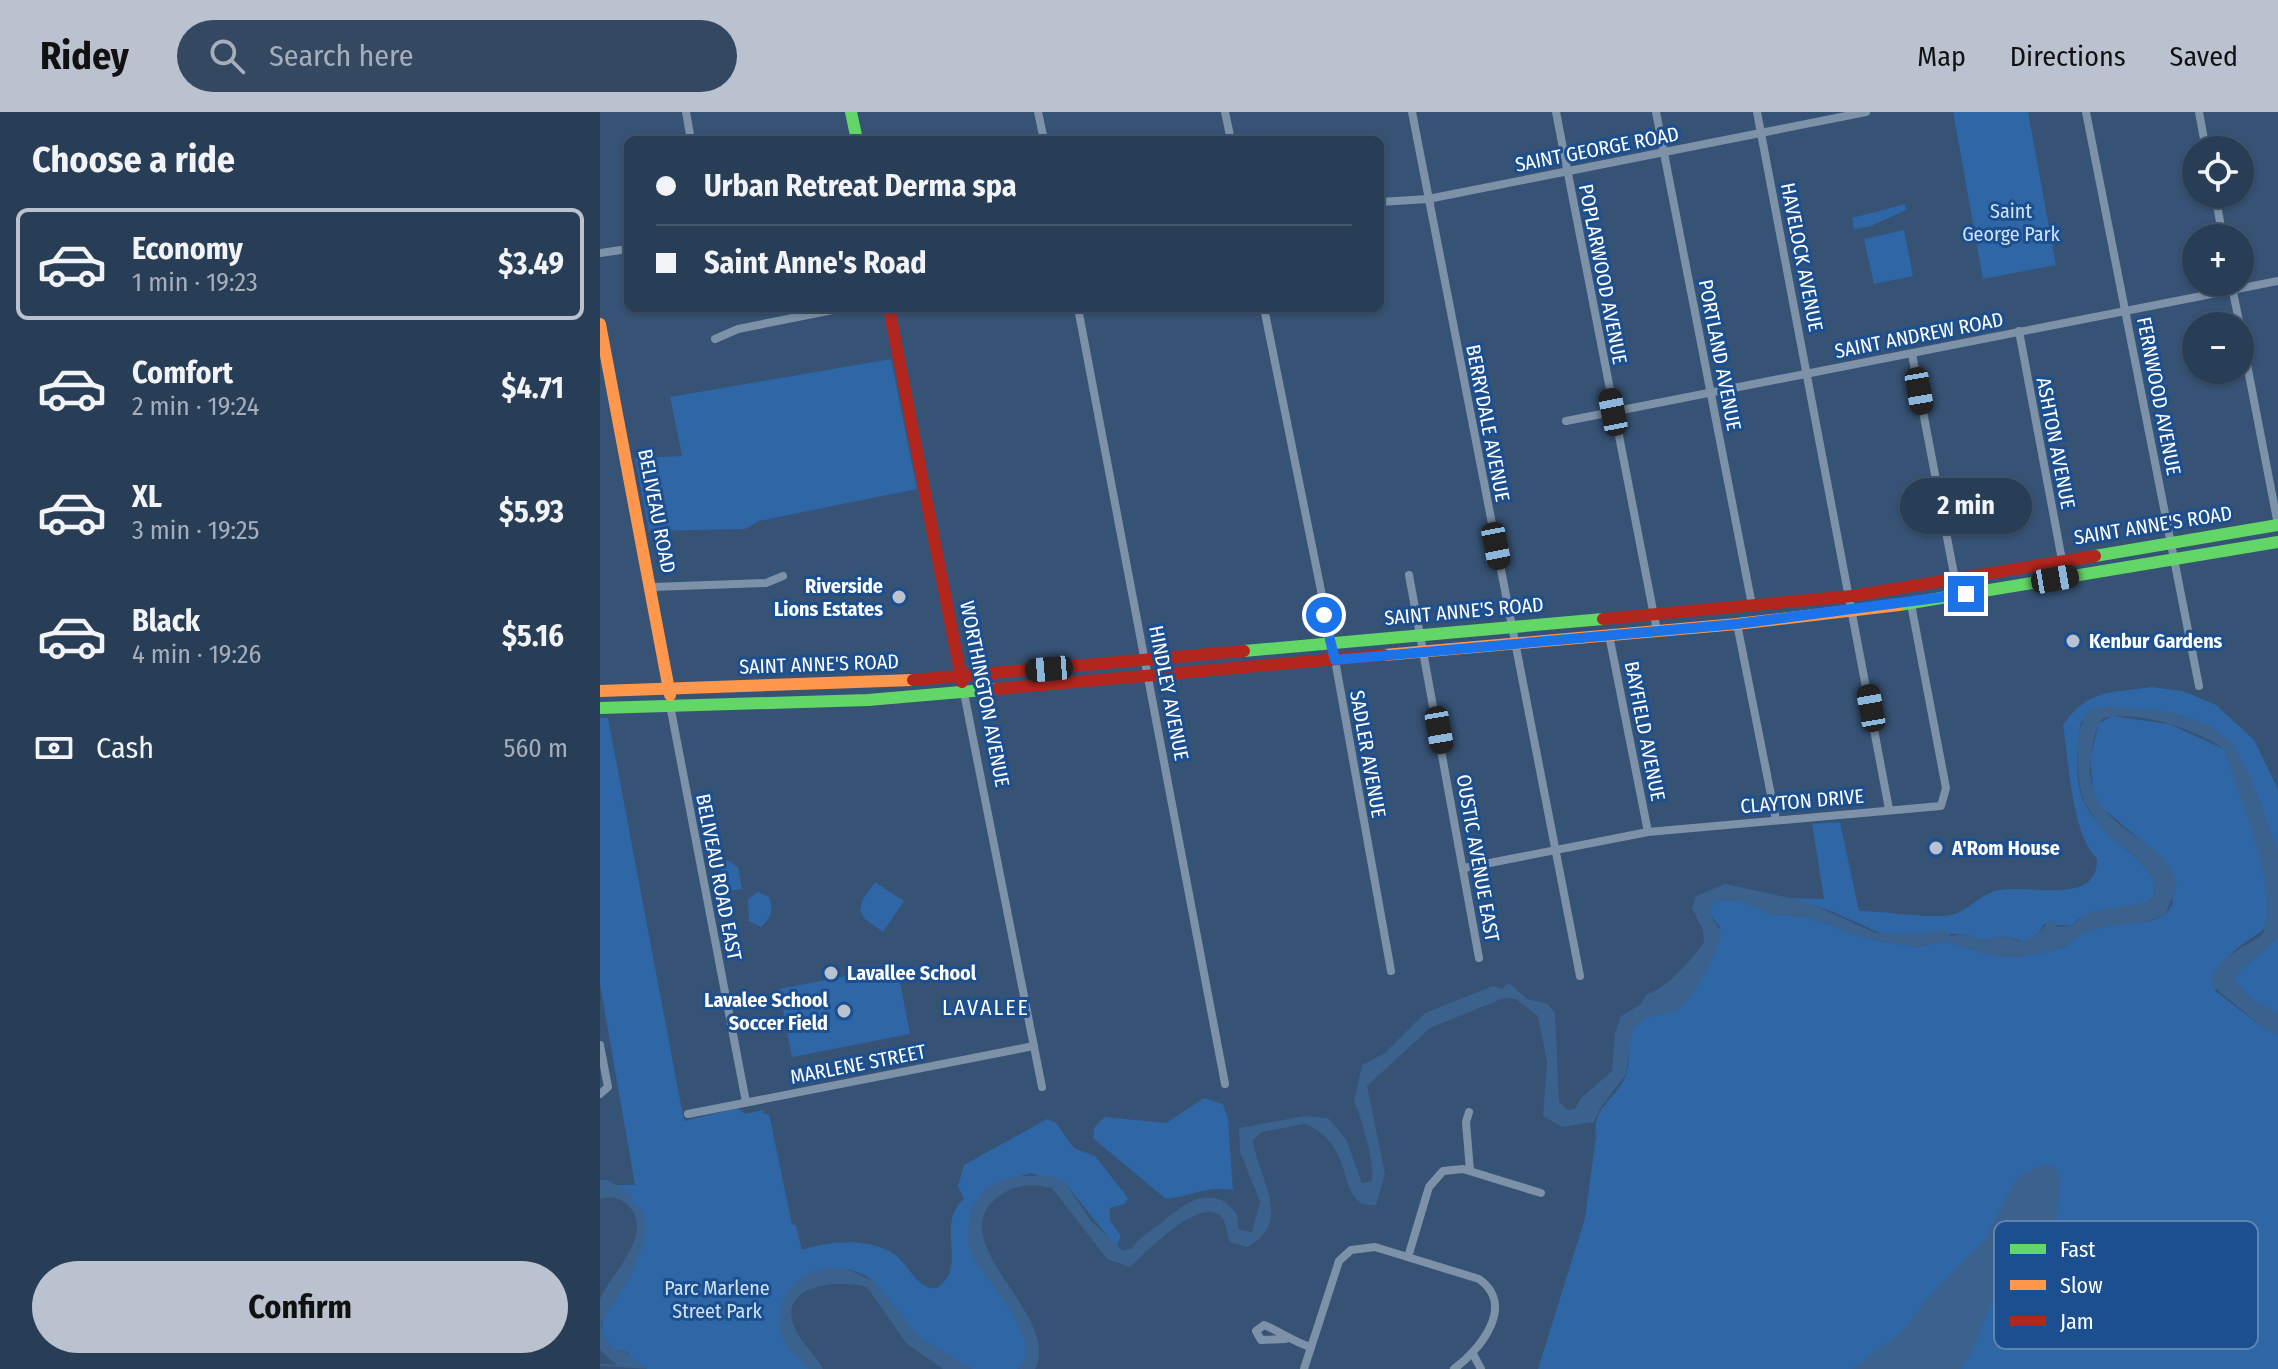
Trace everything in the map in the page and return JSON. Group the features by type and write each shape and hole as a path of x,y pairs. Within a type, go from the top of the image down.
{"main road":[{"path":"851,112 856,136"},
{"name":"WORTHINGTON AVENUE","path":"890,312 964,693"},
{"name":"BELIVEAU ROAD","path":"600,324 652,587 670,689 670,705"},
{"name":"SAINT ANNE'S ROAD","path":"600,691 961,677 1852,596 2278,525"},
{"name":"SAINT ANNE'S ROAD","path":"600,708 868,700 964,693 1737,624 1911,604 2275,543"}],"street":[{"path":"686,112 690,136"},
{"path":"1038,112 1043,136"},
{"path":"1225,112 1230,136"},
{"name":"BERRYDALE AVENUE","path":"1412,112 1580,976"},
{"name":"POPLARWOOD AVENUE","path":"1556,112 1657,631"},
{"name":"PORTLAND AVENUE","path":"1656,112 1752,605"},
{"name":"HAVELOCK AVENUE","path":"1757,112 1852,596 1889,809"},
{"name":"SAINT GEORGE ROAD","path":"1384,202 1428,199 1866,112"},
{"name":"FERNWOOD AVENUE","path":"2086,112 2199,686"},
{"path":"2199,112 2203,136"},
{"path":"600,253 624,250"},
{"name":"SAINT ANDREW ROAD","path":"2254,284 2278,281"},
{"name":"SAINT ANDREW ROAD","path":"1566,421 1912,354 2188,296"},
{"path":"715,339 738,329 823,312"},
{"name":"HINDLEY AVENUE","path":"1079,312 1225,1084"},
{"name":"SADLER AVENUE","path":"1265,312 1335,660 1391,971"},
{"name":"ASHTON AVENUE","path":"2019,331 2062,560"},
{"path":"1912,354 1958,595"},
{"path":"2251,384 2278,525 2275,543"},
{"name":"OUSTIC AVENUE EAST","path":"1409,575 1426,652 1479,958"},
{"path":"652,587 766,583 783,576"},
{"name":"CLAYTON DRIVE","path":"1464,868 1648,832 1941,806 1945,797 1911,604"},
{"path":"1737,624 1776,820"},
{"name":"BAYFIELD AVENUE","path":"1609,635 1648,832"},
{"name":"WORTHINGTON AVENUE","path":"964,693 1042,1087"},
{"name":"BELIVEAU ROAD EAST","path":"670,705 746,1102"},
{"path":"600,1045 608,1087 600,1094"},
{"name":"MARLENE STREET","path":"688,1114 1034,1046"},
{"path":"1469,1112 1466,1122 1470,1171"},
{"path":"1408,1257 1434,1178 1452,1169 1470,1171 1541,1193"},
{"path":"1304,1369 1336,1268 1344,1255 1361,1247 1408,1257 1479,1279 1490,1286 1496,1306 1483,1341 1460,1368"},
{"path":"1285,1339 1311,1347"},
{"path":"1473,1354 1481,1369"}],"green space":[{"name":"Saint George Park","path":"1953,112 2028,112 2056,265 1983,279"},
{"path":"1905,204 1906,210 1871,226 1854,229 1852,218"},
{"path":"1904,230 1913,276 1874,284 1864,239"},
{"path":"891,359 917,489 759,521 745,529 649,531 635,458 682,456 670,397"},
{"path":"2151,687 2183,691 2216,705 2254,740 2278,789 2278,852 2249,778 2222,739 2203,725 2180,715 2115,708 2101,711 2081,722 2078,783 2084,802 2094,818 2150,873 2154,893 2148,902 2079,919 2071,926 2044,924 2038,934 2024,942 2006,936 1984,940 1962,934 1882,934 1831,911 1788,898 1824,899 1812,824 1840,822 1859,911 1952,915 1995,891 2058,890 2086,883 2094,874 2097,859 2088,847 2076,814 2063,725 2072,713 2091,699 2112,692"},
{"path":"2113,716 2169,724 2224,749 2276,885 2276,901 2269,922 2230,955 2215,991 2264,1028 2278,1033 2278,1369 1538,1369 1585,1218 1598,1117 1626,1075 1632,1031 1646,1017 1669,1012 1679,1006 1695,987 1720,927 1709,913 1714,901 1740,900 1770,914 1806,917 1869,939 1916,947 1944,941 1995,956 2019,957 2061,949 2082,933 2101,927 2154,920 2165,915 2173,904 2162,858 2102,808 2093,791 2090,759 2099,723"},
{"name":"Parc Marlene Street Park","path":"600,718 608,718 684,1121 738,1108 745,1114 763,1110 764,1114 769,1114 792,1224 796,1225 802,1250 846,1242 879,1247 901,1260 923,1285 937,1288 946,1279 950,1268 952,1220 964,1199 958,1186 964,1165 1047,1119 1056,1123 1074,1148 1095,1156 1128,1198 1125,1204 1110,1208 1110,1221 1121,1236 1116,1247 1066,1184 1030,1173 986,1188 976,1263 1009,1307 1023,1333 1027,1357 1018,1369 971,1369 957,1361 919,1337 867,1276 845,1268 808,1273 783,1325 814,1369 647,1369 627,1358 629,1354 623,1350 616,1352 603,1336 602,1316 620,1291 638,1255 642,1211 631,1202 629,1194 615,1185 635,1185 600,984"},
{"path":"729,861 738,867 742,889 729,891 724,886 720,862"},
{"path":"875,882 904,901 883,932 865,919 860,910 863,899"},
{"path":"758,892 769,897 771,906 769,917 761,927 749,921 748,899"},
{"path":"2278,936 2278,1014 2250,999 2234,980"},
{"name":"Lavalee School Soccer Field","path":"897,966 910,1034 792,1057 779,989"},
{"path":"1204,1098 1223,1104 1228,1119 1233,1190 1206,1190 1166,1199 1093,1138 1094,1128 1104,1117 1166,1123"}],"shaded area":[{"path":"2107,706 2170,712 2209,725 2232,744 2249,776 2278,852 2278,936 2234,980 2250,999 2278,1014 2278,1033 2264,1028 2211,985 2223,961 2262,935 2267,906 2257,846 2224,749 2165,723 2130,716 2102,719 2091,755 2091,781 2099,801 2111,817 2159,855 2171,869 2177,887 2165,915 2146,922 2101,927 2082,933 2061,949 2019,957 1995,956 1944,941 1916,947 1869,939 1806,917 1770,914 1740,900 1714,901 1709,913 1721,932 1704,974 1690,997 1677,1010 1643,1019 1632,1031 1626,1074 1601,1107 1594,1122 1562,1127 1543,1116 1547,1062 1538,1016 1516,999 1504,998 1430,1028 1367,1086 1385,1174 1376,1205 1363,1204 1355,1197 1333,1146 1322,1134 1305,1124 1262,1132 1253,1140 1270,1197 1271,1212 1269,1225 1261,1237 1247,1247 1230,1242 1223,1219 1218,1214 1208,1212 1184,1221 1171,1230 1130,1267 1107,1259 1052,1188 1024,1186 999,1196 984,1214 983,1235 991,1257 1033,1326 1039,1348 1035,1369 1018,1369 1027,1357 1024,1337 1011,1310 976,1263 968,1242 971,1208 986,1188 1015,1176 1051,1176 1066,1184 1091,1221 1123,1251 1132,1248 1177,1210 1206,1197 1226,1203 1236,1214 1239,1230 1252,1232 1260,1202 1240,1152 1239,1128 1305,1116 1328,1118 1346,1139 1362,1183 1371,1182 1370,1155 1354,1102 1362,1065 1385,1053 1425,1013 1493,986 1502,989 1509,983 1527,999 1548,1004 1555,1013 1559,1102 1568,1110 1575,1109 1582,1097 1612,1071 1615,1032 1621,1016 1640,1005 1646,995 1671,980 1704,942 1703,930 1692,908 1696,896 1725,884 1804,901 1876,933 1923,934 1943,930 1952,936 1962,934 1984,940 2006,936 2020,942 2038,934 2051,919 2057,927 2071,926 2090,912 2148,902 2155,884 2151,875 2100,826 2084,801 2081,789 2078,739 2081,728 2089,711"},
{"path":"2042,1165 2054,1167 2060,1189 2054,1221 1994,1221 2013,1184 2022,1174"},
{"path":"600,1180 608,1180 632,1196 632,1202 643,1211 645,1230 642,1249 630,1277 601,1322 604,1338 617,1352 621,1349 646,1369 619,1367 600,1350 600,1300 628,1254 637,1227 634,1214 624,1202 609,1197 600,1199"},
{"path":"1994,1222 1994,1299 1972,1352 1961,1369 1852,1369 1902,1332 1925,1301 1985,1240"},
{"path":"845,1268 875,1282 919,1337 971,1369 943,1369 906,1343 867,1287 843,1284 816,1287 804,1292 791,1310 796,1330 823,1369 809,1369 789,1349 783,1337 780,1327 782,1306 792,1287 807,1274"}],"waterway":[{"path":"600,1365 618,1366"}],"traffic: fast":[{"path":"851,112 856,136"},
{"path":"2095,556 2278,525"},
{"path":"1899,605 2278,542"},
{"path":"1244,651 1603,619"},
{"path":"600,708 868,700 996,689"}],"traffic: slow":[{"path":"600,324 670,695"},
{"path":"1384,655 1737,624 1899,605"},
{"path":"600,691 913,680"}],"traffic: jam":[{"path":"890,312 962,682"},
{"path":"1603,619 1852,596 2095,556"},
{"path":"913,680 1244,651"},
{"path":"996,689 1384,655"}],"place":[{"name":"Riverside Lions Estates","path":"899,597"},
{"name":"Kenbur Gardens","path":"2073,641"},
{"name":"A'Rom House","path":"1936,848"},
{"name":"Lavallee School","path":"831,973"},
{"name":"Lavalee School Soccer Field","path":"844,1011"}],"district":[{"name":"LAVALEE","path":"986,1007"}],"route":[{"path":"1324,615 1335,660 1737,624 1911,604 1966,594"}]}
